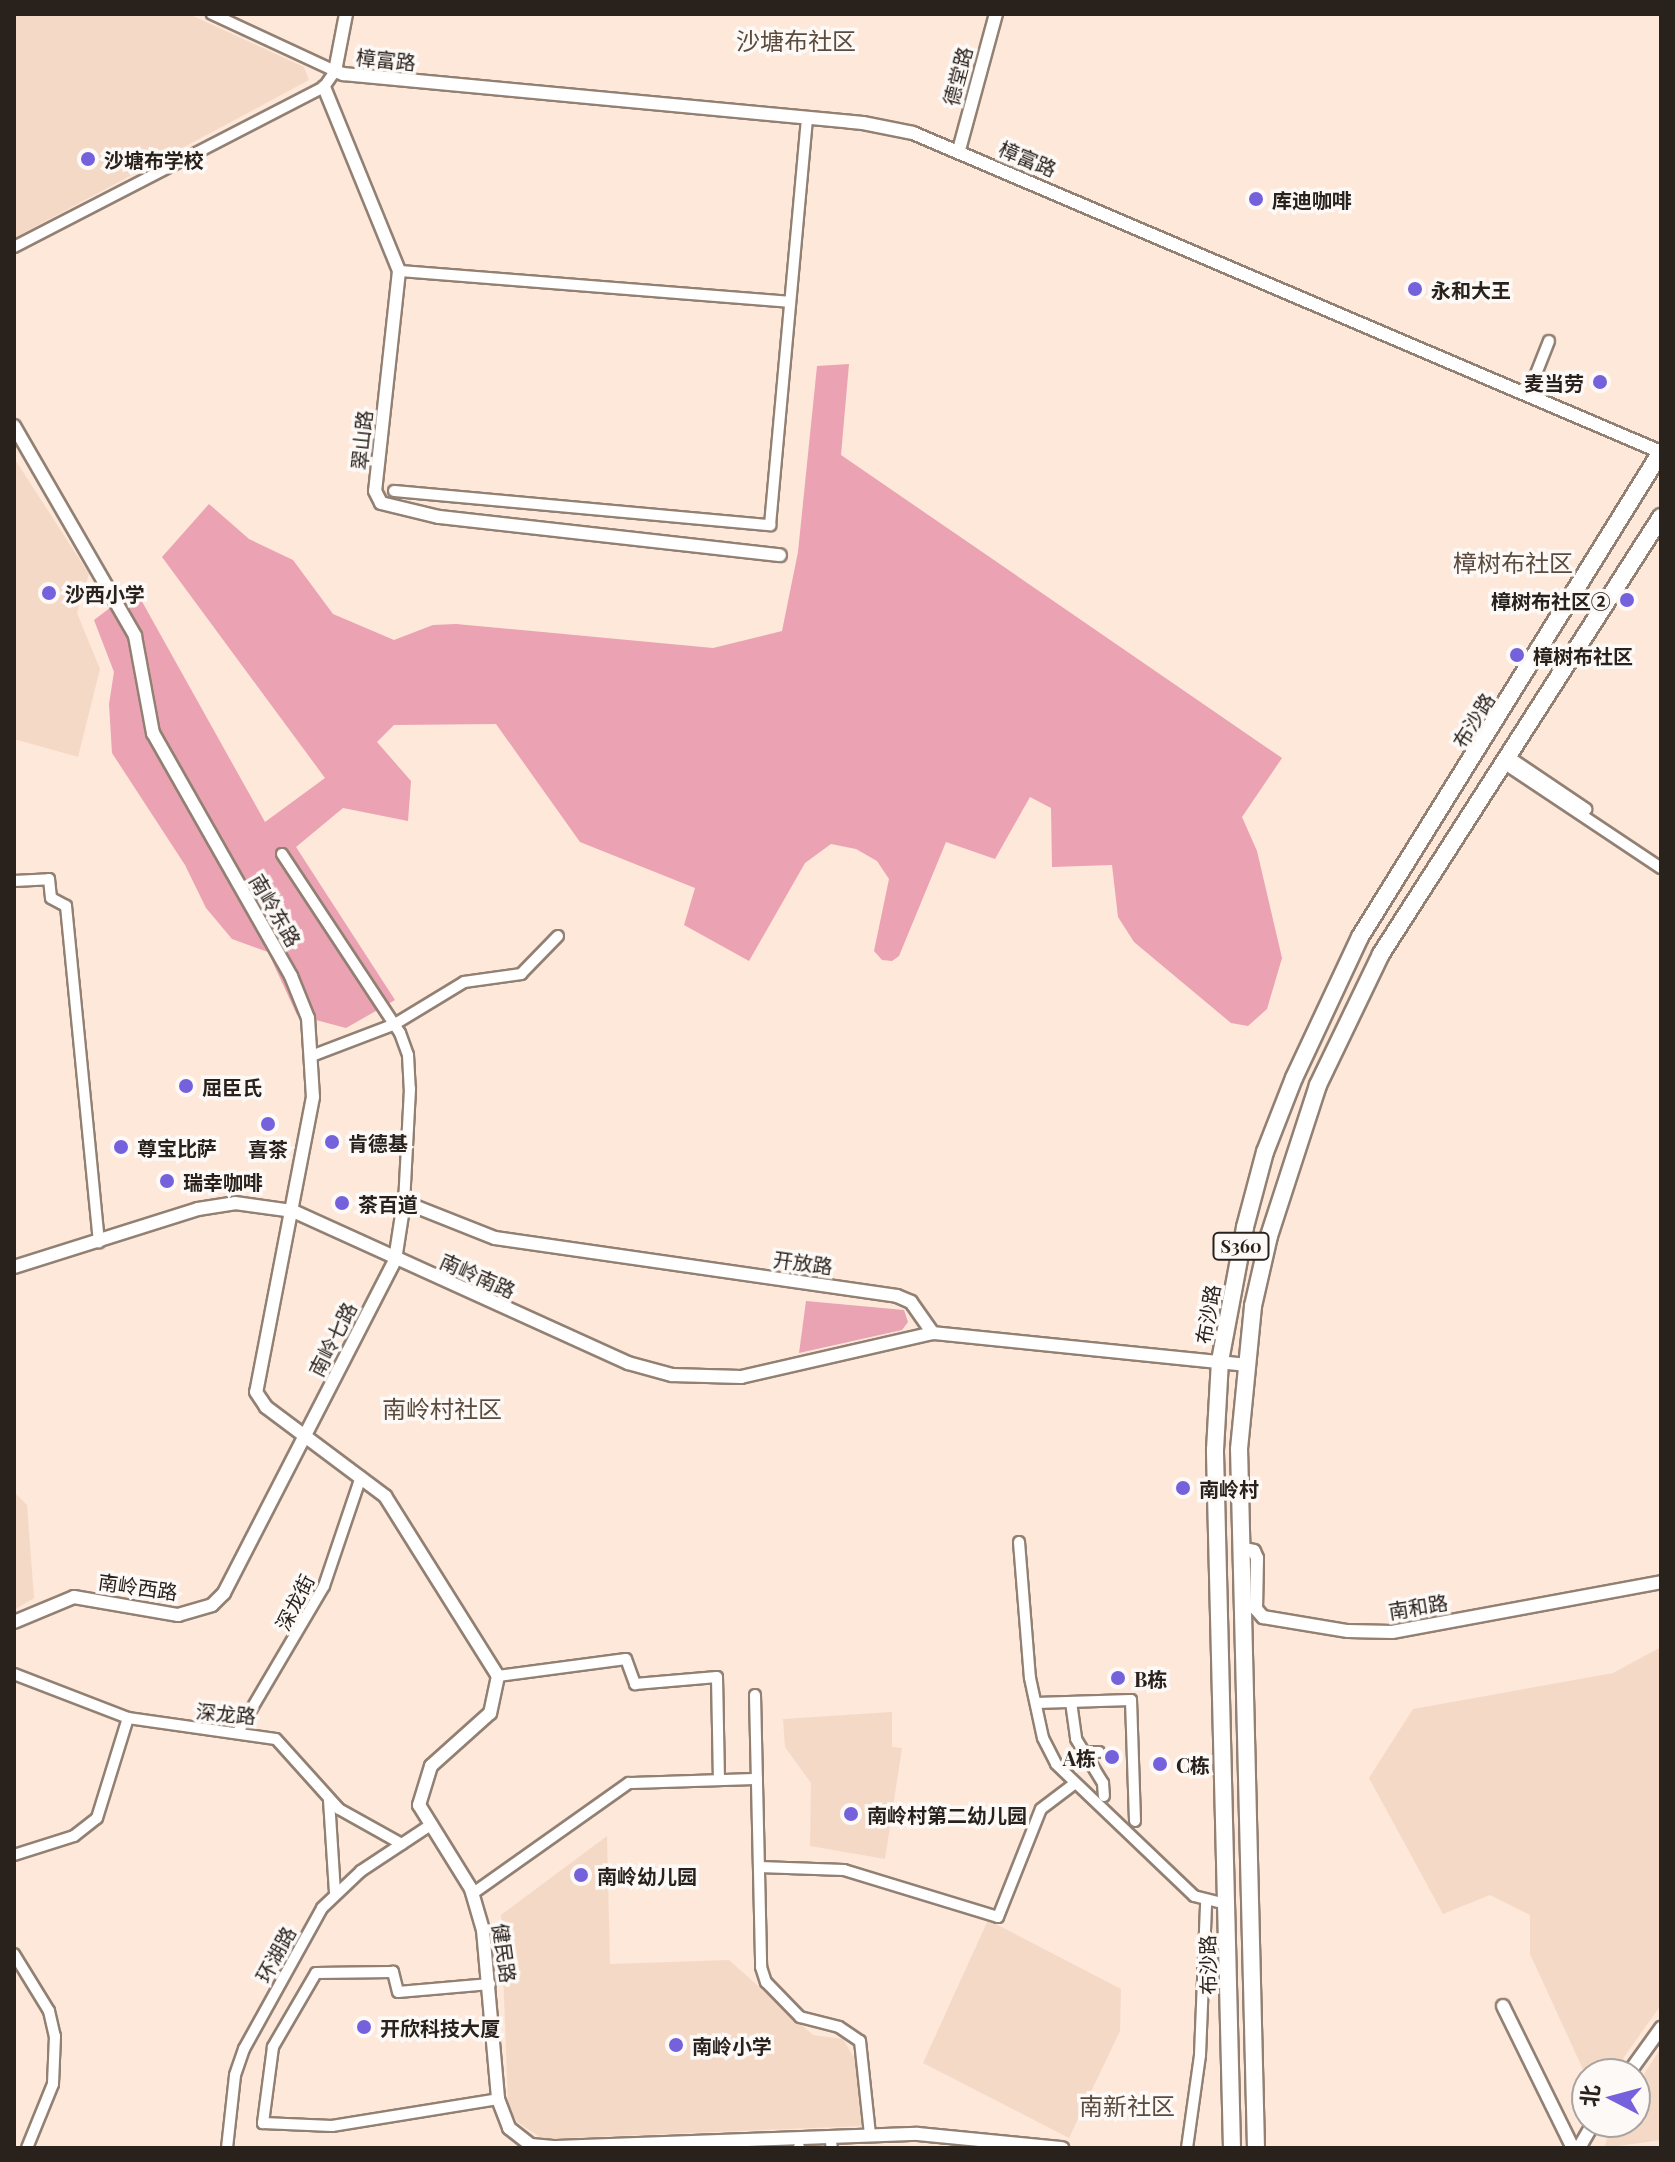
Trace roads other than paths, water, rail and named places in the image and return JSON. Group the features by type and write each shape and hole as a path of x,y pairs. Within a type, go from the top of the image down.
{"main road":[{"name":"布沙路","path":"1232,2148 1215,1450 1220,1361 1232,1285 1265,1152 1324,1007 1360,937 1661,452"},
{"name":"S360","path":"1256,2148 1239,1449 1246,1365 1269,1236 1318,1085 1381,954 1661,517"}],"street":[{"path":"212,14 335,71"},
{"path":"14,247 324,87 335,71 346,14"},
{"name":"德堂路","path":"959,150 996,14"},
{"name":"樟富路","path":"335,71 889,127 959,150 1661,452"},
{"name":"翠山路","path":"324,87 399,271 375,491 381,503 439,517 780,555"},
{"path":"394,491 770,525 807,118"},
{"path":"399,271 790,302"},
{"path":"1528,394 1549,341"},
{"name":"南岭东路","path":"14,426 135,636 153,733 291,976 308,1018 314,1055 313,1097 293,1211 255,1386 266,1407 305,1436"},
{"path":"1504,758 1661,859"},
{"path":"1504,758 1661,868"},
{"path":"282,854 395,1024 408,1055 404,1202 395,1260"},
{"path":"14,881 49,879 51,898 66,906 99,1242"},
{"path":"314,1055 395,1024 444,990 521,974 558,936"},
{"name":"开放路","path":"404,1202 495,1238 897,1296 911,1302 933,1333"},
{"name":"南岭南路","path":"14,1267 198,1209 235,1203 293,1211 395,1260 628,1363 672,1375 741,1377 933,1333"},
{"name":"南岭七路","path":"305,1436 395,1260"},
{"path":"933,1333 1246,1365"},
{"path":"305,1436 385,1496 498,1676 626,1659 635,1684 717,1677 719,1779"},
{"name":"南岭西路","path":"14,1622 74,1597 178,1615 212,1605 224,1593 305,1436"},
{"name":"深龙街","path":"238,1732 324,1586 361,1477"},
{"path":"1019,1542 1036,1703 1043,1738 1074,1784 1206,1903 1225,1904"},
{"name":"南和路","path":"1241,1548 1254,1551 1256,1609 1263,1617 1348,1631 1392,1632 1661,1582"},
{"name":"深龙路","path":"14,1674 128,1718 276,1739 329,1800 402,1844"},
{"name":"健民路","path":"498,1676 490,1713 449,1745 420,1787 419,1805 472,1894 483,1930 498,2099 509,2128 531,2145 831,2142 870,2135 1007,2140 1062,2148"},
{"path":"755,1695 759,1867 766,1982 800,2017 839,2027 860,2041 870,2135"},
{"path":"1036,1703 1131,1700 1136,1726 1138,1801 1135,1821"},
{"path":"1071,1702 1082,1752 1099,1776 1104,1796"},
{"path":"14,1855 74,1836 97,1818 128,1718"},
{"path":"1082,1752 1099,1752"},
{"path":"472,1894 629,1783 757,1779"},
{"path":"759,1867 844,1870 998,1917 1041,1809 1074,1784"},
{"path":"329,1800 335,1892"},
{"name":"环湖路","path":"227,2148 244,2049 335,1892 429,1826"},
{"path":"1187,2148 1200,2055 1206,1903"},
{"path":"14,1954 49,2011 55,2036 53,2084 28,2144 16,2138"},
{"path":"490,1984 398,1992 393,1972 316,1973 273,2047 263,2123 332,2126 498,2099"},
{"path":"1503,2006 1576,2148"},
{"path":"1639,2058 1661,2028"}],"place":[{"name":"沙塘布学校","path":"88,159"},
{"name":"库迪咖啡","path":"1256,199"},
{"name":"永和大王","path":"1415,289"},
{"name":"麦当劳","path":"1600,382"},
{"name":"沙西小学","path":"49,593"},
{"name":"樟树布社区②","path":"1627,600"},
{"name":"樟树布社区","path":"1517,655"},
{"name":"屈臣氏","path":"186,1086"},
{"name":"喜茶","path":"268,1124"},
{"name":"肯德基","path":"332,1142"},
{"name":"尊宝比萨","path":"121,1147"},
{"name":"瑞幸咖啡","path":"167,1181"},
{"name":"茶百道","path":"342,1203"},
{"name":"南岭村","path":"1183,1488"},
{"name":"B栋","path":"1118,1678"},
{"name":"A栋","path":"1112,1757"},
{"name":"C栋","path":"1160,1764"},
{"name":"南岭村第二幼儿园","path":"851,1814"},
{"name":"南岭幼儿园","path":"581,1875"},
{"name":"开欣科技大厦","path":"364,2027"},
{"name":"南岭小学","path":"676,2045"}],"district":[{"name":"沙塘布社区","path":"796,41"},
{"name":"樟树布社区","path":"1513,563"},
{"name":"南岭村社区","path":"442,1409"},
{"name":"南新社区","path":"1127,2106"}]}
